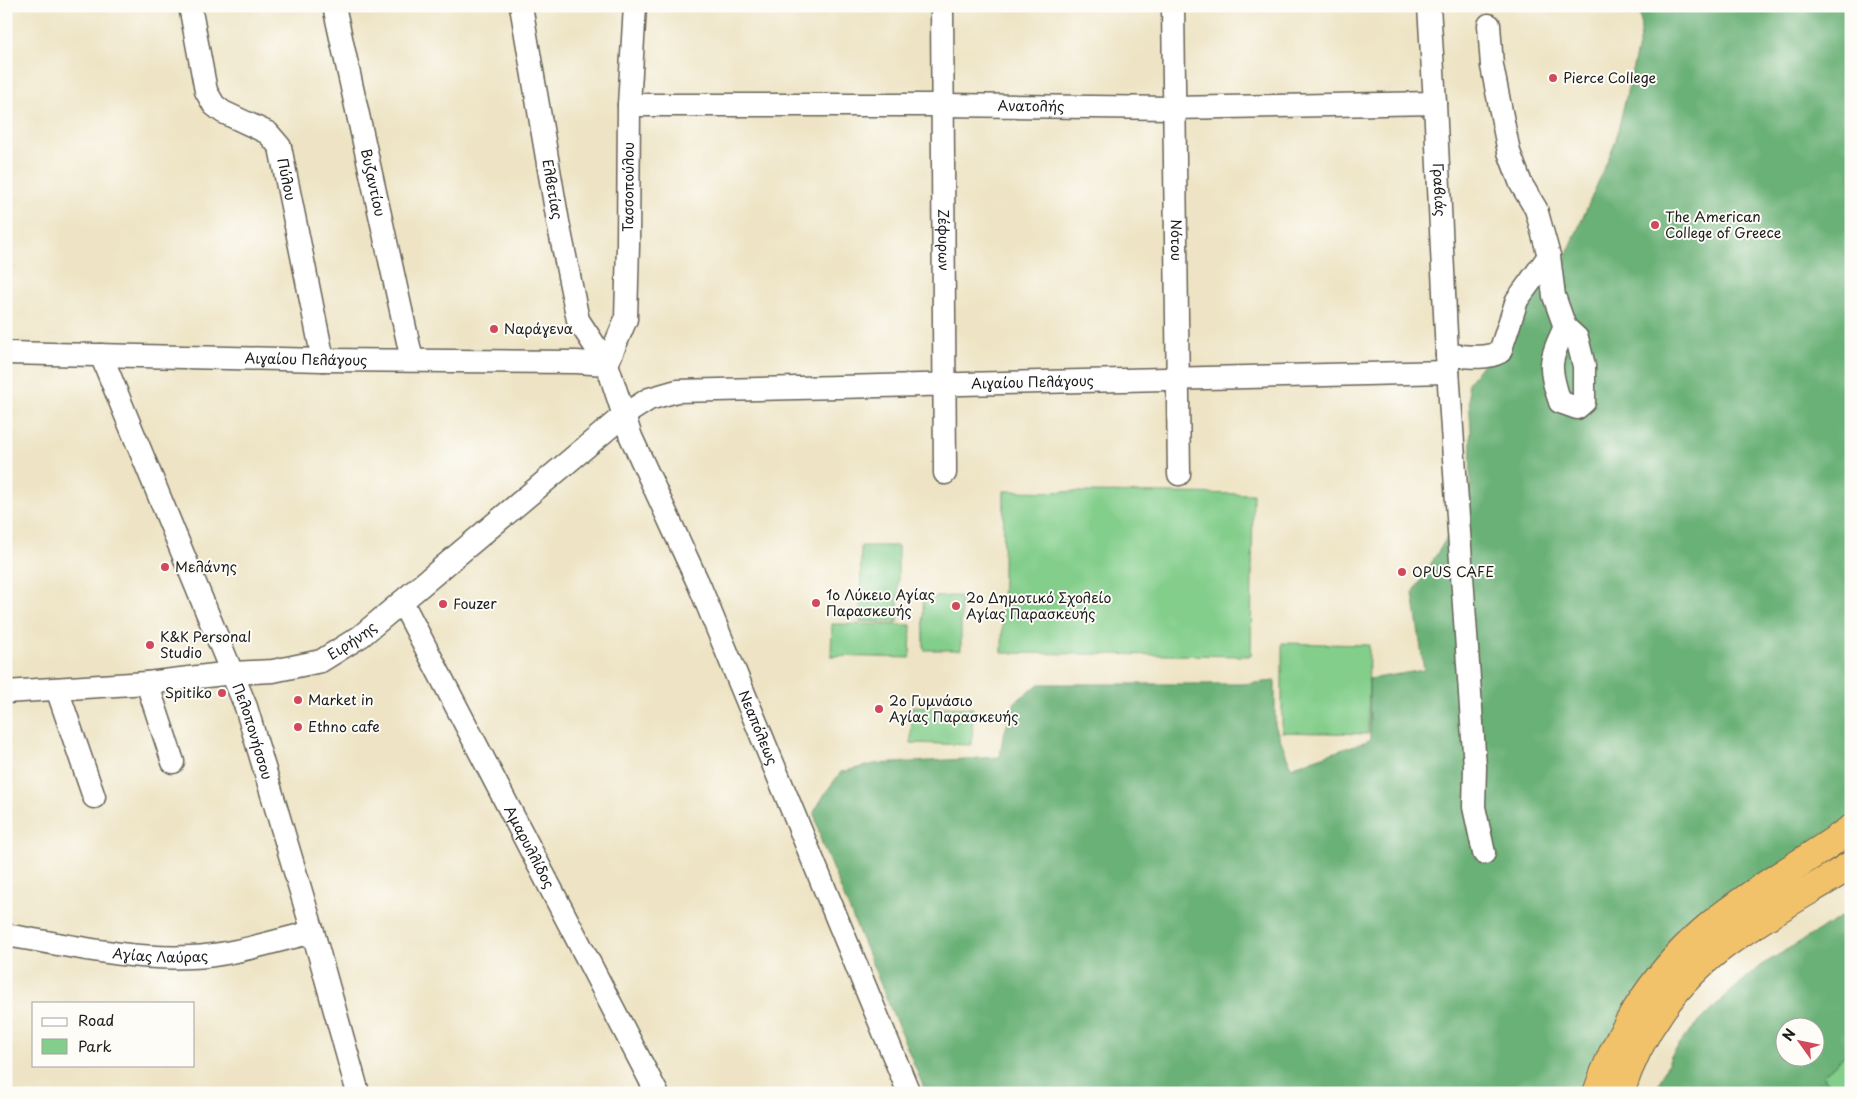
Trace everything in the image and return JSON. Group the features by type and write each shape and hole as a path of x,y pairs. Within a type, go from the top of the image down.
{"highway":[{"path":"1597,1093 1613,1051 1631,1018 1654,984 1681,952 1714,922 1736,906 1851,829"},
{"path":"1620,1093 1638,1048 1650,1027 1663,1007 1689,976 1728,942 1851,865"}],"street":[{"name":"Πύλου","path":"190,6 206,91 214,105 223,112 268,134 280,147 323,360"},
{"name":"Βυζαντίου","path":"334,6 412,360"},
{"name":"Ελβετίας","path":"521,6 558,222 578,320 607,364"},
{"name":"Τασσοπούλου","path":"607,364 626,320 629,105 635,6"},
{"name":"Ζέφυρων","path":"942,6 945,473"},
{"name":"Νότου","path":"1173,6 1179,474"},
{"name":"Γραβιάς","path":"1429,6 1448,363 1475,767 1474,807 1484,853"},
{"path":"1489,25 1492,66 1509,152 1522,184 1536,209 1549,256 1554,296 1565,327"},
{"name":"Ανατολής","path":"629,105 942,104 1173,108 1435,103"},
{"name":"Αιγαίου Πελάγους","path":"624,415 649,400 677,390 1178,378 1448,363 1475,356 1494,355 1500,352 1518,300 1549,256"},
{"name":"Αιγαίου Πελάγους","path":"6,352 323,360 607,364"},
{"name":"Πελοπονήσσου","path":"101,355 246,707 313,932 358,1093"},
{"name":"Νεαπόλεως","path":"607,364 631,437 700,587 909,1093"},
{"name":"Ειρήνης","path":"6,692 148,683 232,673 273,671 321,661 361,636 624,415"},
{"name":"Αμαρυλλίδος","path":"402,602 657,1093"},
{"path":"148,683 173,762"},
{"path":"57,689 94,798"},
{"name":"Αγίας Λαύρας","path":"8,929 128,955 192,957 221,953 313,932"}],"green space":[{"path":"1640,6 1851,6 1851,817 1586,1093 926,1093 822,844 814,812 826,792 841,772 875,764 1000,757 1003,737 1015,702 1039,684 1243,684 1275,681 1275,725 1291,767 1370,740 1369,679 1424,670 1413,593 1470,500 1471,430 1468,383 1565,259 1615,143 1641,33"},
{"path":"1004,491 1253,494 1251,656 1002,653"},
{"path":"861,546 898,546 898,622 860,622"},
{"path":"961,596 961,650 924,650 923,597"},
{"path":"832,624 911,625 910,658 831,656"},
{"path":"1282,643 1369,645 1368,734 1282,732"},
{"path":"912,706 973,708 972,745 911,743"},
{"path":"1851,911 1851,1049 1823,1076 1836,1093 1657,1093 1671,1056 1687,1034 1760,966"},
{"path":"1851,1049 1851,1093 1836,1093 1823,1076"}],"place":[{"name":"Pierce College","path":"1553,78"},
{"name":"The American College of Greece","path":"1655,225"},
{"name":"Ναράγενα","path":"494,329"},
{"name":"Μελάνης","path":"165,567"},
{"name":"OPUS CAFE","path":"1402,572"},
{"name":"1ο Λύκειο Αγίας Παρασκευής","path":"816,603"},
{"name":"Fouzer","path":"443,604"},
{"name":"2ο Δημοτικό Σχολείο Αγίας Παρασκευής","path":"956,606"},
{"name":"K&K Personal Studio","path":"150,645"},
{"name":"Spitiko","path":"222,693"},
{"name":"Market in","path":"298,700"},
{"name":"2ο Γυμνάσιο Αγίας Παρασκευής","path":"879,709"},
{"name":"Ethno cafe","path":"298,727"}]}
